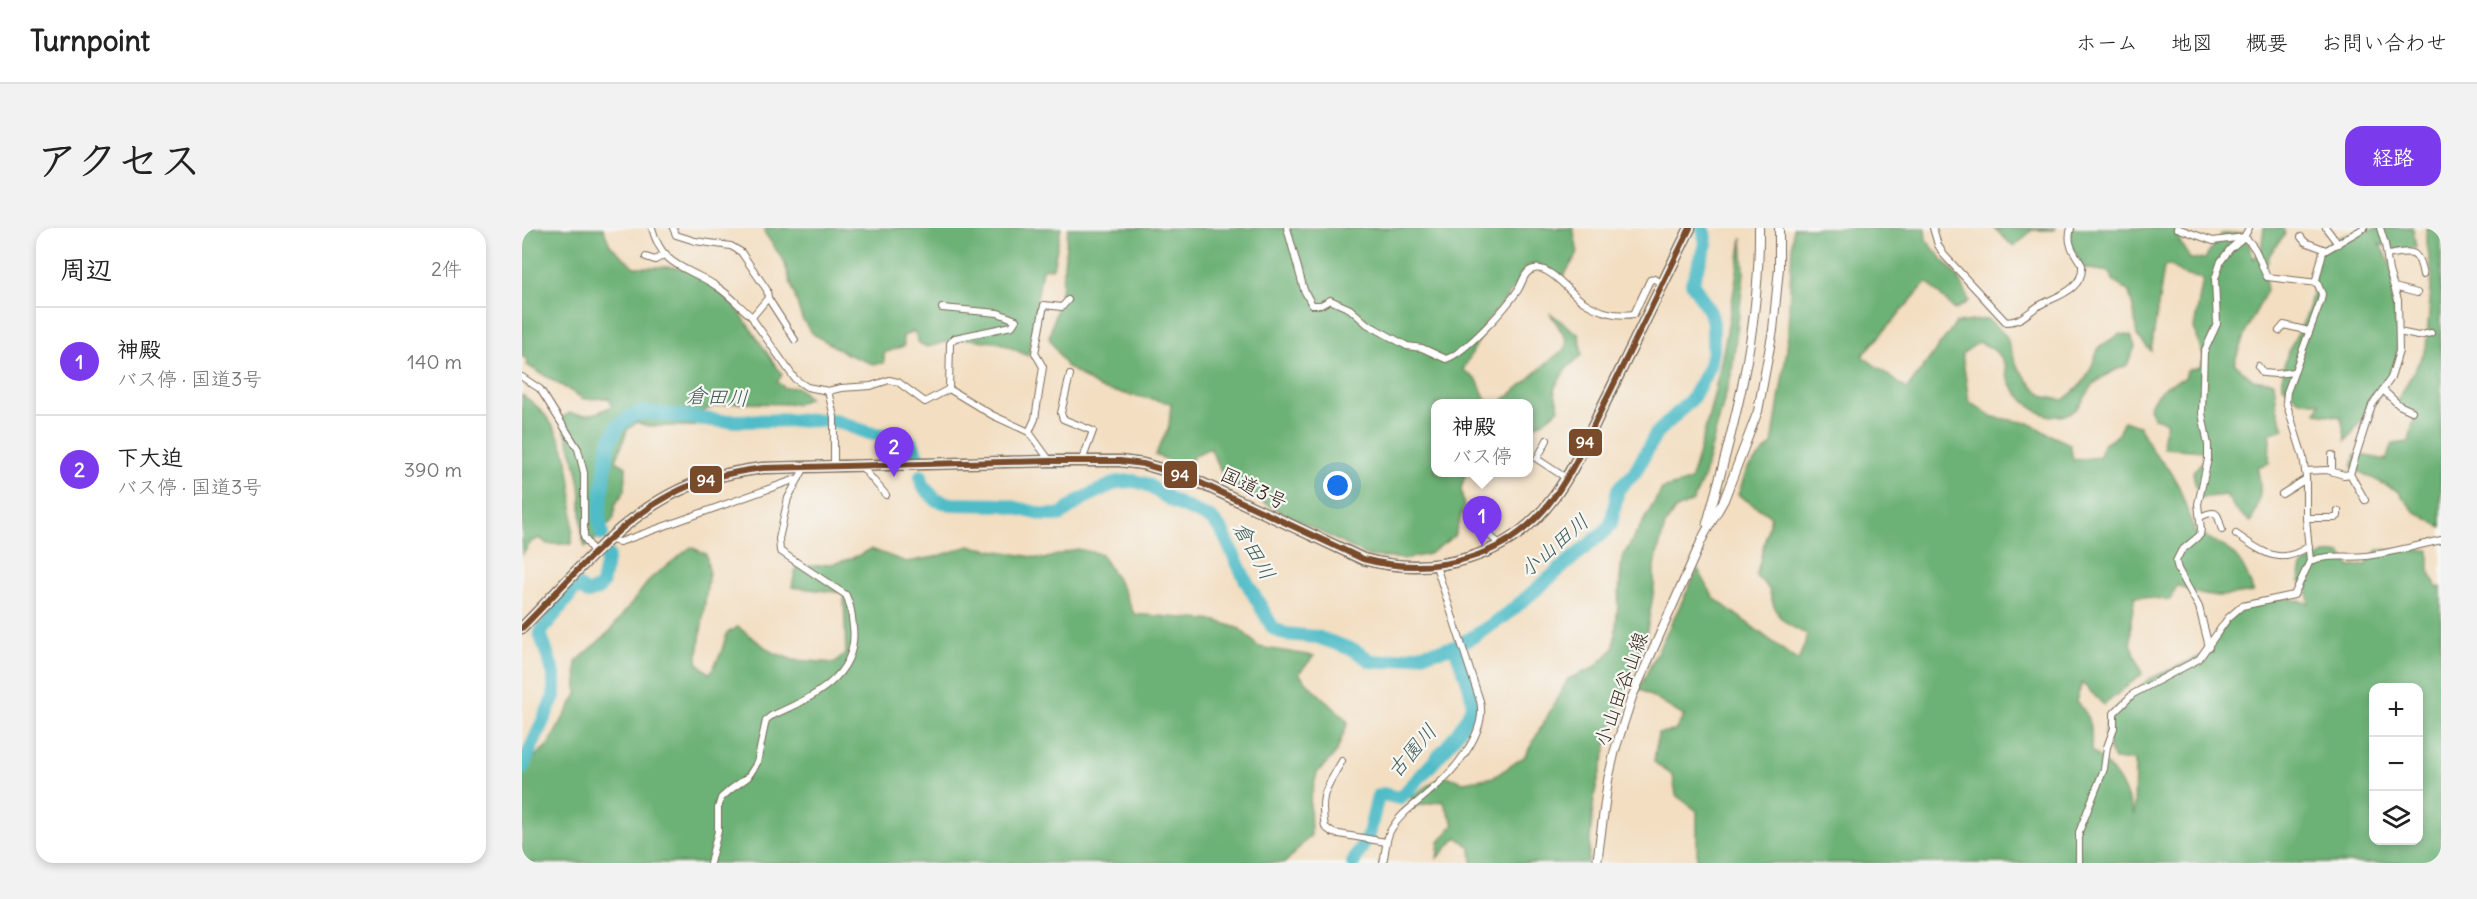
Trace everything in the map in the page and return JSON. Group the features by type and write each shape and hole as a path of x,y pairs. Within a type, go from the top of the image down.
{"highway":[{"name":"国道3号","path":"522,628 595,554 651,506 689,485 739,471 802,472 834,466 1120,461 1163,468 1188,477 1363,560 1386,566 1436,566 1470,558 1501,545 1539,516 1566,478 1690,228"}],"main road":[{"name":"小山田谷山線","path":"1704,535 1747,372 1760,265 1759,228"},
{"name":"小山田谷山線","path":"1597,863 1608,780 1624,719 1652,648 1704,535 1724,500 1758,411 1773,330 1779,267 1779,228"}],"street":[{"path":"652,228 655,240 674,264 716,285 752,317 762,336 795,379 807,387 828,391 871,386 889,380 898,382 925,402 949,389"},
{"path":"673,228 676,235 695,241 731,246 741,252 768,290 768,298 795,340"},
{"path":"1287,228 1304,290 1312,305 1321,305 1330,300 1350,309 1366,324 1407,346 1422,348 1446,359 1456,356 1487,326 1533,268 1544,269 1581,300 1620,316 1634,314 1650,280 1654,279 1663,283"},
{"path":"1934,228 1938,245 1944,255 2006,322 2015,322 2040,305 2062,296 2074,286 2080,276 2082,265 2070,246 2071,228"},
{"path":"2177,228 2213,241 2244,237 2251,242 2259,254 2267,277 2318,283"},
{"path":"2209,647 2199,606 2176,561 2181,551 2199,535 2198,504 2208,459 2208,445 2202,413 2204,352 2217,324 2215,279 2221,261 2230,249 2244,237 2249,228"},
{"path":"2326,228 2338,244"},
{"path":"2079,863 2079,832 2104,769 2107,747 2114,728 2114,713 2133,694 2199,659 2228,618 2242,606 2294,595 2310,561 2305,471 2286,402 2287,392 2321,300 2322,294 2317,271 2323,252 2364,228"},
{"path":"2365,500 2350,474 2372,405 2391,378 2399,351 2398,300 2380,228"},
{"path":"2301,237 2305,242 2326,250"},
{"path":"2387,255 2411,251 2415,253 2420,259 2423,275"},
{"path":"646,257 655,260 666,254"},
{"path":"2394,287 2417,293"},
{"path":"752,317 768,298"},
{"path":"1029,432 1035,419 1043,367 1035,353 1044,306 1062,307 1068,300"},
{"path":"942,308 998,313 1016,320 1012,326 955,338 950,343 949,389"},
{"path":"2279,331 2284,325 2288,325 2309,331"},
{"path":"2398,332 2418,336 2431,333"},
{"path":"2258,366 2263,373 2293,372"},
{"path":"1070,375 1061,413 1064,419 1093,431 1082,461"},
{"path":"522,377 540,388 578,449 584,473 584,537 595,554"},
{"path":"949,389 992,415 1029,432 1050,461"},
{"path":"2383,390 2399,405 2412,411"},
{"path":"828,391 834,417 834,466"},
{"path":"1547,441 1537,459 1566,478"},
{"path":"2332,455 2332,471"},
{"path":"861,466 886,495"},
{"path":"2305,471 2350,474"},
{"path":"611,540 620,542 802,472"},
{"path":"710,863 718,831 718,808 721,798 748,777 757,764 766,720 813,696 840,675 848,662 854,636 850,603 846,595 780,551 779,539 788,498 802,472"},
{"path":"2282,494 2306,479"},
{"path":"2306,518 2335,518 2338,516 2338,511"},
{"path":"2200,517 2210,512 2217,514 2220,517 2222,530"},
{"path":"1483,519 1483,530 1501,545"},
{"path":"2236,534 2256,548 2277,556 2295,556 2309,546"},
{"path":"2310,561 2324,556 2378,555 2441,540"},
{"path":"1383,863 1390,829 1405,810 1443,780 1476,735 1482,708 1436,566"},
{"path":"1342,761 1325,790 1321,807 1325,827 1333,833 1386,842"}],"green space":[{"path":"522,228 603,228 610,245 634,267 672,267 696,271 738,310 782,375 777,382 785,388 797,387 809,398 797,404 735,403 715,406 705,410 695,426 647,426 637,422 627,430 616,461 626,467 625,490 615,505 614,518 595,540 585,547 579,477 561,418 570,413 592,414 612,406 609,398 584,399 527,365 528,359 522,357"},
{"path":"766,228 1061,228 1053,268 1042,269 1028,356 1001,343 962,338 927,347 919,343 914,331 903,336 904,346 884,353 884,363 873,364 847,354 813,334 802,319 784,261 764,232"},
{"path":"1068,228 1573,228 1578,253 1562,278 1541,266 1531,265 1523,270 1517,285 1484,325 1483,332 1463,370 1477,380 1486,399 1431,399 1431,477 1465,477 1461,488 1464,508 1454,536 1429,554 1406,559 1368,556 1227,484 1210,448 1193,456 1190,468 1155,455 1169,427 1171,403 1101,389 1066,366 1049,338 1061,292"},
{"path":"1793,228 1925,228 1926,240 1960,280 1969,301 1955,310 1927,282 1862,356 1907,389 1956,323 1988,319 2006,336 2017,366 2031,384 2045,397 2063,400 2087,377 2099,347 2120,334 2131,336 2135,347 2127,365 2110,372 2092,386 2076,410 2054,416 2037,411 2022,399 2010,382 2002,358 1990,347 1979,342 1962,354 1969,401 1993,417 2029,423 2070,444 2073,460 2100,457 2103,445 2117,436 2124,421 2139,426 2154,453 2170,471 2179,487 2195,533 2217,542 2233,554 2244,569 2253,592 2214,596 2197,593 2177,585 2170,600 2135,596 2131,620 2131,643 2142,674 2104,705 2082,683 2076,701 2086,713 2090,724 2091,751 2118,779 2134,815 2135,760 2114,760 2104,733 2108,716 2149,679 2204,655 2235,611 2258,602 2285,598 2309,603 2307,586 2299,581 2302,566 2325,554 2341,553 2350,567 2365,565 2378,550 2429,550 2429,570 2437,588 2441,587 2441,863 1697,863 1697,811 1676,795 1673,776 1654,762 1658,733 1675,731 1684,716 1639,689 1698,569 1714,598 1798,661 1808,635 1781,618 1775,609 1770,591 1756,577 1771,516 1738,495 1747,469 1772,444 1787,349"},
{"path":"1994,228 2056,228 2054,230 2032,230 2014,247"},
{"path":"2069,228 2175,228 2190,259 2205,259 2221,234 2244,233 2254,259 2261,250 2264,228 2283,228 2285,234 2270,254 2264,274 2267,290 2246,331 2234,363 2252,379 2274,382 2277,408 2284,429 2270,433 2269,463 2257,467 2260,495 2251,522 2236,510 2226,495 2198,498 2193,472 2209,454 2204,451 2164,448 2163,437 2167,422 2154,418 2149,407 2156,396 2168,385 2185,378 2187,370 2200,367 2204,358 2194,328 2203,279 2184,275 2169,265 2164,267 2151,351 2137,336 2129,292 2114,282 2110,272 2083,268 2071,244"},
{"path":"2379,228 2413,228 2416,248 2397,249 2379,244 2390,263 2394,279 2392,302 2399,340 2395,361 2385,388 2346,441 2341,417 2316,413 2320,403 2299,400 2283,386 2284,365 2309,309 2315,256 2330,242 2345,235"},
{"path":"2427,228 2441,228 2441,527 2414,511 2398,491 2352,468 2355,454 2386,460 2393,444 2409,442 2415,414 2397,402 2426,349 2432,275"},
{"path":"1742,238 1744,273 1732,371 1703,479 1693,501 1675,510 1665,525 1654,566 1654,590 1646,635 1615,715 1594,796 1588,863 1472,863 1471,848 1457,837 1437,858 1439,842 1454,824 1443,801 1416,806 1411,797 1444,775 1463,782 1494,777 1525,756 1568,679 1594,668 1614,648 1622,558 1662,489 1690,481 1721,361"},
{"path":"1550,313 1579,335 1582,355 1565,370 1554,389 1559,409 1543,422 1533,426 1533,399 1504,399 1565,349 1567,340"},
{"path":"522,395 539,409 552,425 561,442 571,482 573,523 572,544 547,544 540,538 531,542 522,555"},
{"path":"969,546 1044,559 1077,549 1101,554 1123,589 1134,614 1217,621 1240,629 1259,647 1314,656 1299,673 1348,722 1336,753 1317,773 1310,801 1311,835 1285,863 522,863 522,768 548,745 577,694 576,662 610,631 651,578 691,547 706,554 709,571 697,662 710,674 721,653 727,633 738,627 772,652 793,660 835,663 846,653 844,593 792,587 796,567 835,563 853,558 871,549 906,562 935,557"}],"waterway":[{"name":"倉田川","path":"921,476 922,485 936,500 951,504 1004,505 1045,515 1060,515 1082,499 1117,482 1134,481 1146,484 1176,503 1212,519 1222,531 1246,581 1273,628 1285,634 1317,637 1354,650 1371,661 1384,662 1455,647 1505,616 1606,530 1611,524 1618,489 1634,474 1656,434 1692,399 1710,366 1713,350 1713,323 1710,312 1692,283 1706,244 1703,228"},
{"name":"倉田川","path":"602,534 599,517 608,446 617,427 631,416 644,412 721,421 833,420 869,433 896,437 912,444 918,456"},
{"name":"倉田川","path":"522,768 554,696 554,674 540,633 576,587 588,593 598,589 602,584 608,555"},
{"name":"古園川","path":"1353,863 1369,834 1378,796 1383,794 1399,798 1402,796 1444,750 1470,710 1472,700 1470,687 1455,647"}],"transit line":[{"name":"94","path":"522,628 592,556 629,522 649,508 681,489 703,480 763,468 1120,461 1143,464 1188,477 1363,559 1417,566 1443,564 1469,558 1516,535 1536,518 1554,497 1584,446 1690,228"}],"place":[{"name":"下大迫","path":"894,477"},
{"name":"神殿","path":"1482,546"}],"water label":[{"name":"小山田川","path":"1554,546"}]}
